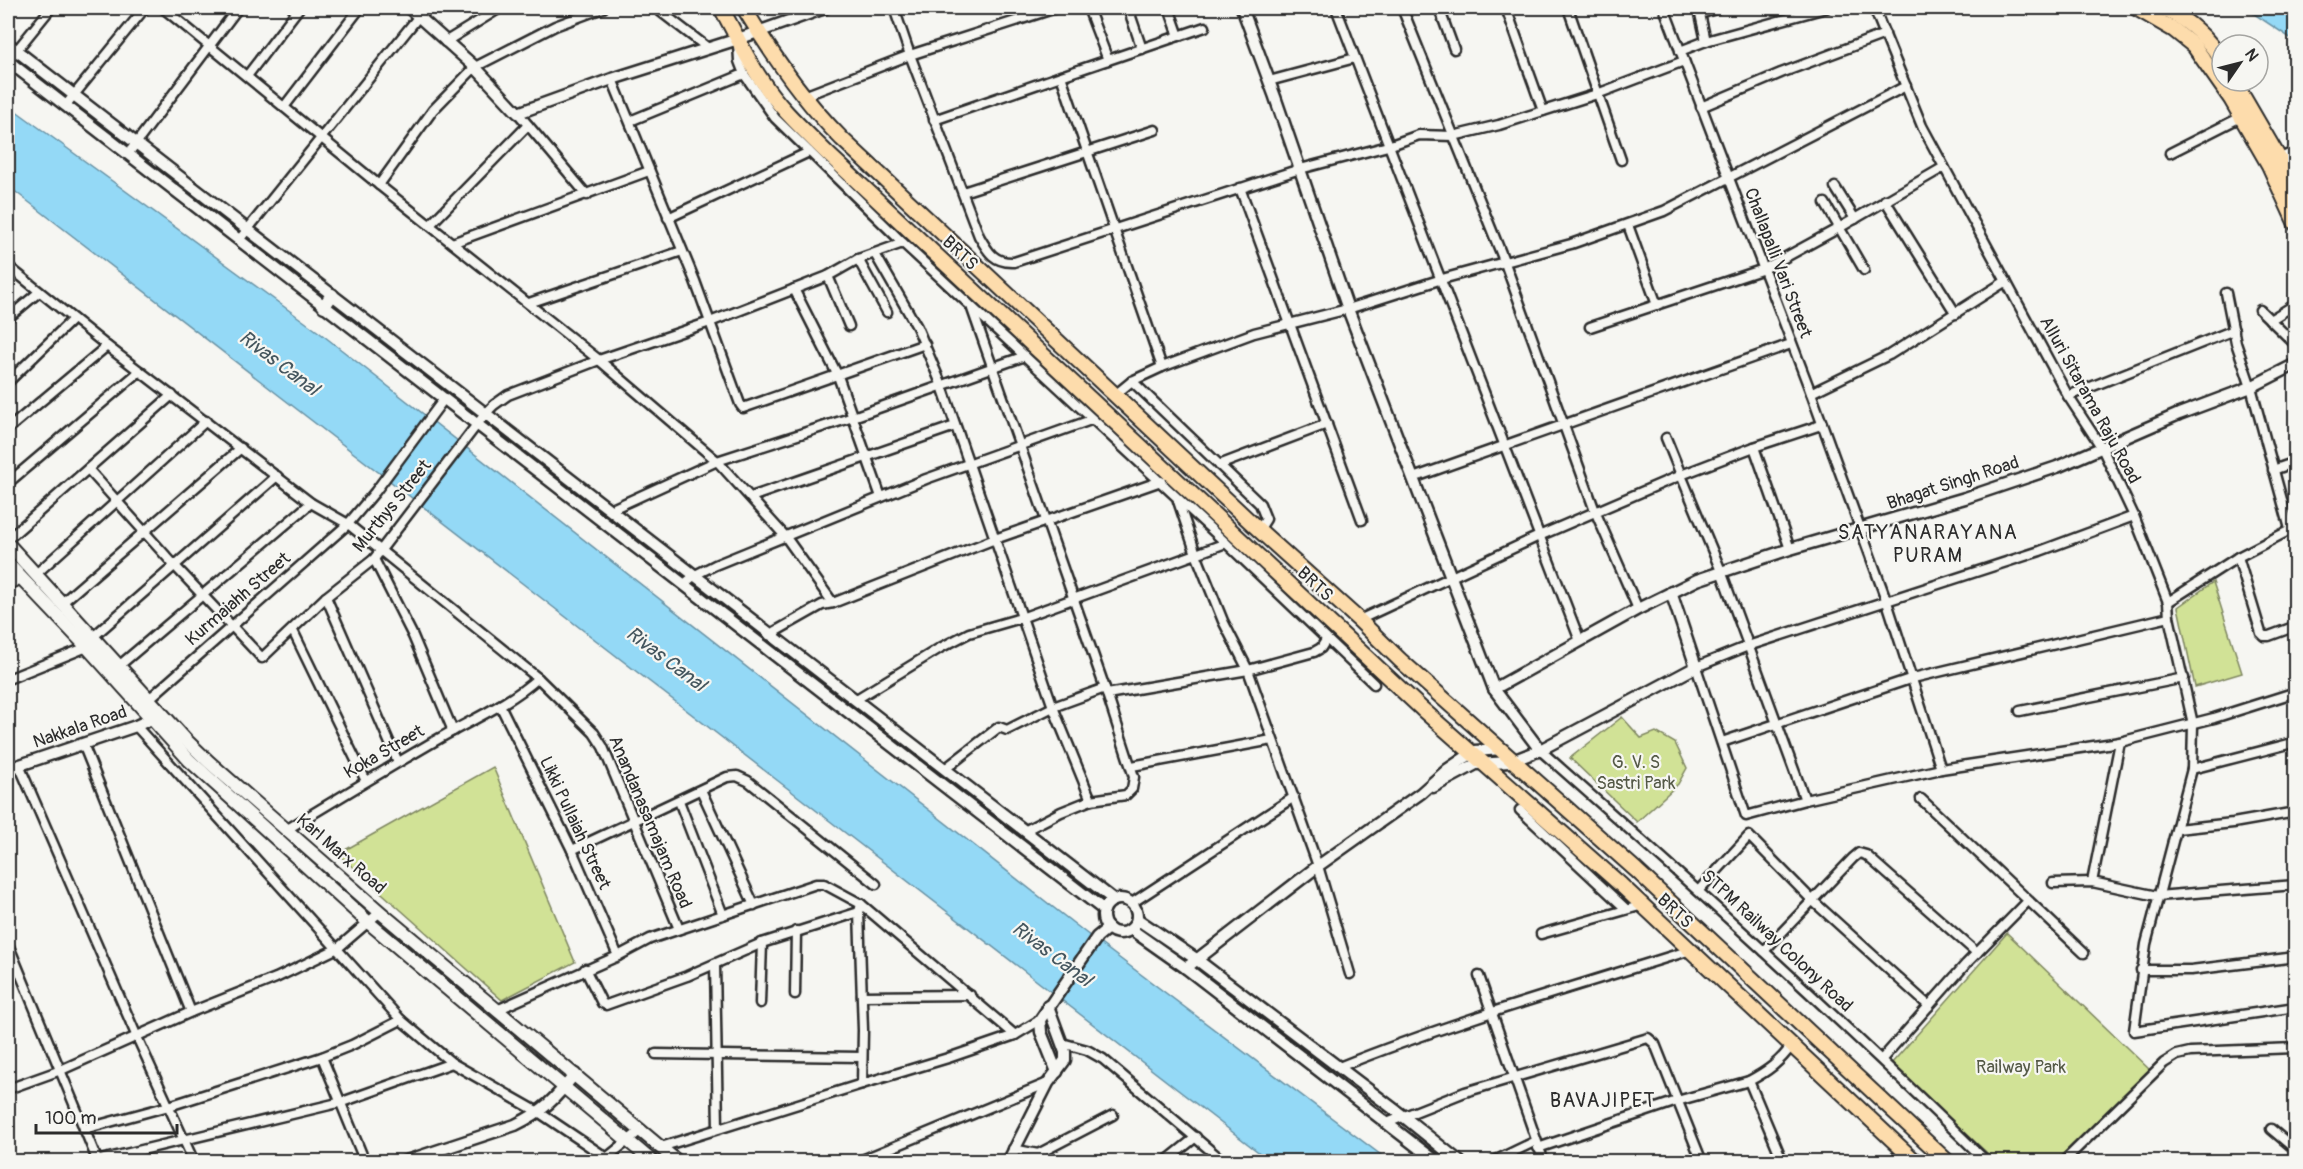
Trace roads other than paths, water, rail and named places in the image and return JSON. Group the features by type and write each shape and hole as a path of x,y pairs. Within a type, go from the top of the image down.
{"main road":[{"name":"BRTS","path":"721,8 754,68 777,101 828,154 1472,753 1643,905 1912,1158"},
{"path":"744,8 774,56 804,96 842,138 1259,530 1400,660 1636,870 1948,1161"},
{"path":"2136,8 2174,30 2194,46 2295,194"},
{"path":"2164,8 2188,22 2210,45"},
{"path":"2240,93 2274,162 2295,224"},
{"path":"324,306 332,295"},
{"name":"Karl Marx Road","path":"8,544 63,602 90,642 150,719 189,760 369,923 653,1161"},
{"name":"Karl Marx Road","path":"8,564 21,579 90,642 120,665 161,713 208,762 380,912 678,1161"}],"street":[{"path":"51,8 12,47 8,61 324,306 442,402 477,425 1104,910"},
{"path":"65,106 145,8"},
{"path":"163,8 322,139 599,360 717,461 785,536 833,603"},
{"path":"128,154 238,8"},
{"path":"247,76 299,8"},
{"path":"284,107 360,8"},
{"path":"409,8 475,67 518,112 586,195"},
{"path":"239,240 419,16 429,8"},
{"path":"445,42 500,8"},
{"path":"379,185 433,110 475,67 555,26 603,8"},
{"path":"656,8 708,48"},
{"path":"518,112 612,79 760,32 795,12 825,8"},
{"path":"894,8 979,236 988,251 997,260 1005,262 1014,262 1300,169 1388,146 1419,135 1453,136 1543,111 1597,94 1684,61"},
{"path":"804,96 910,55 1056,8"},
{"path":"1088,8 1108,60"},
{"path":"1128,8 1142,49"},
{"path":"1169,8 1179,36"},
{"path":"1242,8 1347,309 1494,689 1540,750"},
{"path":"1336,8 1580,641"},
{"path":"1402,8 1505,263 1595,511 1638,609"},
{"path":"1439,8 1454,49"},
{"path":"1506,8 1543,111"},
{"path":"1568,8 1621,160"},
{"name":"Challapalli Vari Street","path":"1664,8 1811,393 1887,602 1941,769"},
{"path":"1706,41 1700,14 1718,8"},
{"path":"1680,51 1706,41 1826,8"},
{"name":"Alluri Sitarama Raju Road","path":"1874,8 1922,126 2068,396 2102,448 2134,516 2168,602 2169,617 2193,724 2192,769 2157,896 2141,970 2134,1031 2295,1007"},
{"path":"934,120 1205,27"},
{"path":"1701,107 1781,73 1885,34"},
{"path":"738,39 739,61 744,74 775,118 903,243 1092,420 1161,481 1374,684"},
{"path":"12,47 1114,900"},
{"path":"1269,81 1355,58"},
{"path":"630,121 744,74"},
{"path":"1061,76 1162,368"},
{"path":"612,79 743,408 925,344"},
{"path":"1115,395 1132,381 1245,336 1571,244 1664,211 1906,86"},
{"path":"2170,153 2241,117"},
{"path":"430,225 528,125"},
{"path":"963,192 1155,130"},
{"path":"668,218 809,152"},
{"path":"2274,162 2295,153"},
{"path":"1590,327 1764,269 1944,167"},
{"path":"452,243 649,171"},
{"path":"1835,187 1855,219"},
{"path":"1240,188 1362,520"},
{"path":"1885,200 1956,314"},
{"path":"1825,203 1864,270"},
{"path":"1628,225 1657,305"},
{"name":"Murthys Street","path":"234,627 262,658 293,631 326,597 374,559 485,414 508,395 599,360 710,322 828,276 858,259 903,243"},
{"path":"529,303 682,251"},
{"path":"875,254 925,344 942,386 1053,707 1091,800"},
{"path":"858,259 887,312"},
{"name":"Anandanasamajam Road","path":"8,266 106,346 311,503 348,524 382,550 538,678 598,740 635,821 679,929"},
{"path":"828,276 849,326"},
{"path":"1811,393 1889,355 2006,281"},
{"path":"794,289 838,376 881,497"},
{"path":"8,318 39,292"},
{"path":"2168,602 2238,557 2293,528 2273,470 2226,293"},
{"path":"2270,320 2295,304"},
{"path":"972,307 1134,777 1132,789 1126,795 1091,800 1026,830"},
{"path":"2260,310 2295,345"},
{"path":"8,382 73,319"},
{"path":"2068,396 2234,330"},
{"path":"1413,478 1791,344"},
{"path":"8,429 106,346"},
{"path":"610,510 717,461 853,417 1024,356"},
{"name":"Bhagat Singh Road","path":"1494,689 1638,609 1721,571 1965,498 2057,467 2179,414 2251,387 2295,364"},
{"path":"8,483 140,371"},
{"path":"1132,381 1260,504 1266,519 1259,530"},
{"path":"8,539 172,395"},
{"name":"Kurmaiahh Street","path":"149,699 234,627 348,524 375,492 442,402"},
{"path":"684,584 695,575 881,497 1092,420"},
{"path":"36,574 206,421"},
{"path":"1219,465 1327,424"},
{"path":"1359,620 1595,511 1681,475 1821,424"},
{"path":"751,497 955,426"},
{"path":"1666,438 1721,571 1805,800"},
{"path":"1755,447 1790,549"},
{"path":"63,602 241,448"},
{"path":"2273,470 2295,462"},
{"path":"88,469 175,566 234,627"},
{"path":"8,679 90,642 277,476"},
{"path":"769,634 822,604 833,603 995,539 1161,481"},
{"path":"1177,498 1196,554 1223,621 1248,670 1318,866 1350,974"},
{"path":"120,665 311,503"},
{"path":"1421,793 1472,766 1515,761 1540,750 1696,667 1748,646 2040,551 2134,516"},
{"path":"855,700 969,633 1021,618 1226,543"},
{"path":"2238,557 2261,633 2269,636 2295,626"},
{"path":"374,559 413,636 453,730"},
{"path":"8,585 21,579"},
{"path":"1671,592 1746,816 1941,769 2120,742 2193,724 2295,692"},
{"path":"326,597 398,762"},
{"path":"1722,742 1913,678 2169,617"},
{"path":"293,631 366,781"},
{"path":"945,770 999,727 1007,730 1053,707 1106,691 1248,670 1314,652 1321,648 1326,640"},
{"name":"Koka Street","path":"286,830 398,762 525,690 538,678"},
{"path":"2020,711 2184,678"},
{"name":"Likki Pullaiah Street","path":"500,705 573,850 618,956"},
{"name":"Nakkala Road","path":"8,769 136,726 161,713"},
{"path":"136,726 401,1020 452,1063 540,1113 605,1160 640,1130"},
{"path":"1132,766 1272,740"},
{"path":"2092,882 2120,742"},
{"path":"2192,769 2295,742"},
{"path":"83,744 191,1012"},
{"path":"1186,968 1318,866 1421,793 1447,770 1482,749 1502,749"},
{"name":"STPM Railway Colony Road","path":"1540,750 1699,890 1882,1059 1987,1161"},
{"path":"19,765 136,1036 194,1161"},
{"path":"573,850 728,777 737,776 748,781 876,884"},
{"path":"701,790 754,905"},
{"path":"1131,903 1294,797"},
{"path":"1921,799 2084,953"},
{"path":"679,801 723,915"},
{"path":"1520,810 1626,909"},
{"path":"2177,829 2233,823 2295,812"},
{"path":"1699,890 1749,836 1812,900 1929,1006"},
{"path":"1764,951 1859,853 1866,855 1977,953"},
{"path":"2053,883 2092,882 2157,896 2295,885"},
{"path":"497,1010 618,956 650,939 816,884 824,884 860,908 1015,1035"},
{"path":"1124,899 1136,909 1135,925 1127,932 1117,933 1107,928 1103,920 1104,910 1114,900 1124,899"},
{"path":"1882,1059 1977,953 2028,901"},
{"path":"1541,934 1643,905"},
{"path":"585,969 602,1003 606,1005 860,908"},
{"path":"860,908 862,1084"},
{"path":"9,1086 61,1070 191,1012 276,978 338,948 380,912"},
{"path":"1135,925 1196,959 1460,1161"},
{"path":"1135,925 1186,968 1437,1161"},
{"path":"661,1147 1015,1035 1040,1020 1097,937 1107,928"},
{"path":"795,994 796,931"},
{"path":"8,944 96,1161 342,1102 452,1063"},
{"path":"760,1003 762,944"},
{"path":"1339,1067 1492,1013 1691,950"},
{"path":"2141,970 2163,972 2191,970 2295,957"},
{"path":"715,964 717,1128"},
{"path":"1479,976 1544,1161"},
{"path":"862,996 969,995"},
{"path":"1008,1161 1048,1083 1065,1060 1050,1003"},
{"path":"84,1129 169,1106 322,1057 352,1045 401,1020"},
{"path":"1040,1020 1041,1032 1057,1071"},
{"path":"1387,1123 1513,1077 1648,1038 1655,1044 1702,1161"},
{"path":"1062,1043 1087,1050 1103,1059 1224,1161"},
{"path":"1492,1161 1537,1144 1677,1101 1749,1082 1775,1065 1792,1045"},
{"path":"2063,1161 2164,1063 2177,1055 2190,1052 2295,1048"},
{"path":"656,1054 862,1057"},
{"path":"322,1057 365,1161"},
{"path":"403,1161 515,1125 540,1113 574,1074"},
{"path":"1749,1082 1782,1161"},
{"path":"857,1161 1048,1083"},
{"path":"1013,1149 1040,1158 1113,1115"},
{"path":"2271,1130 2295,1150"},
{"path":"1166,1161 1196,1137"},
{"path":"1883,1161 1912,1158"}],"water":[{"path":"2245,8 2295,8 2295,41"},
{"name":"Rivas Canal","path":"8,105 320,333 1086,933 1389,1161 1270,1161 8,186"}],"district":[{"name":"SATYANARAYANA PURAM","path":"1928,544"},
{"name":"BAVAJIPET","path":"1603,1100"}],"park label":[{"name":"G. V. S Sastri Park","path":"1636,772"},
{"name":"Railway Park","path":"2021,1067"}]}
